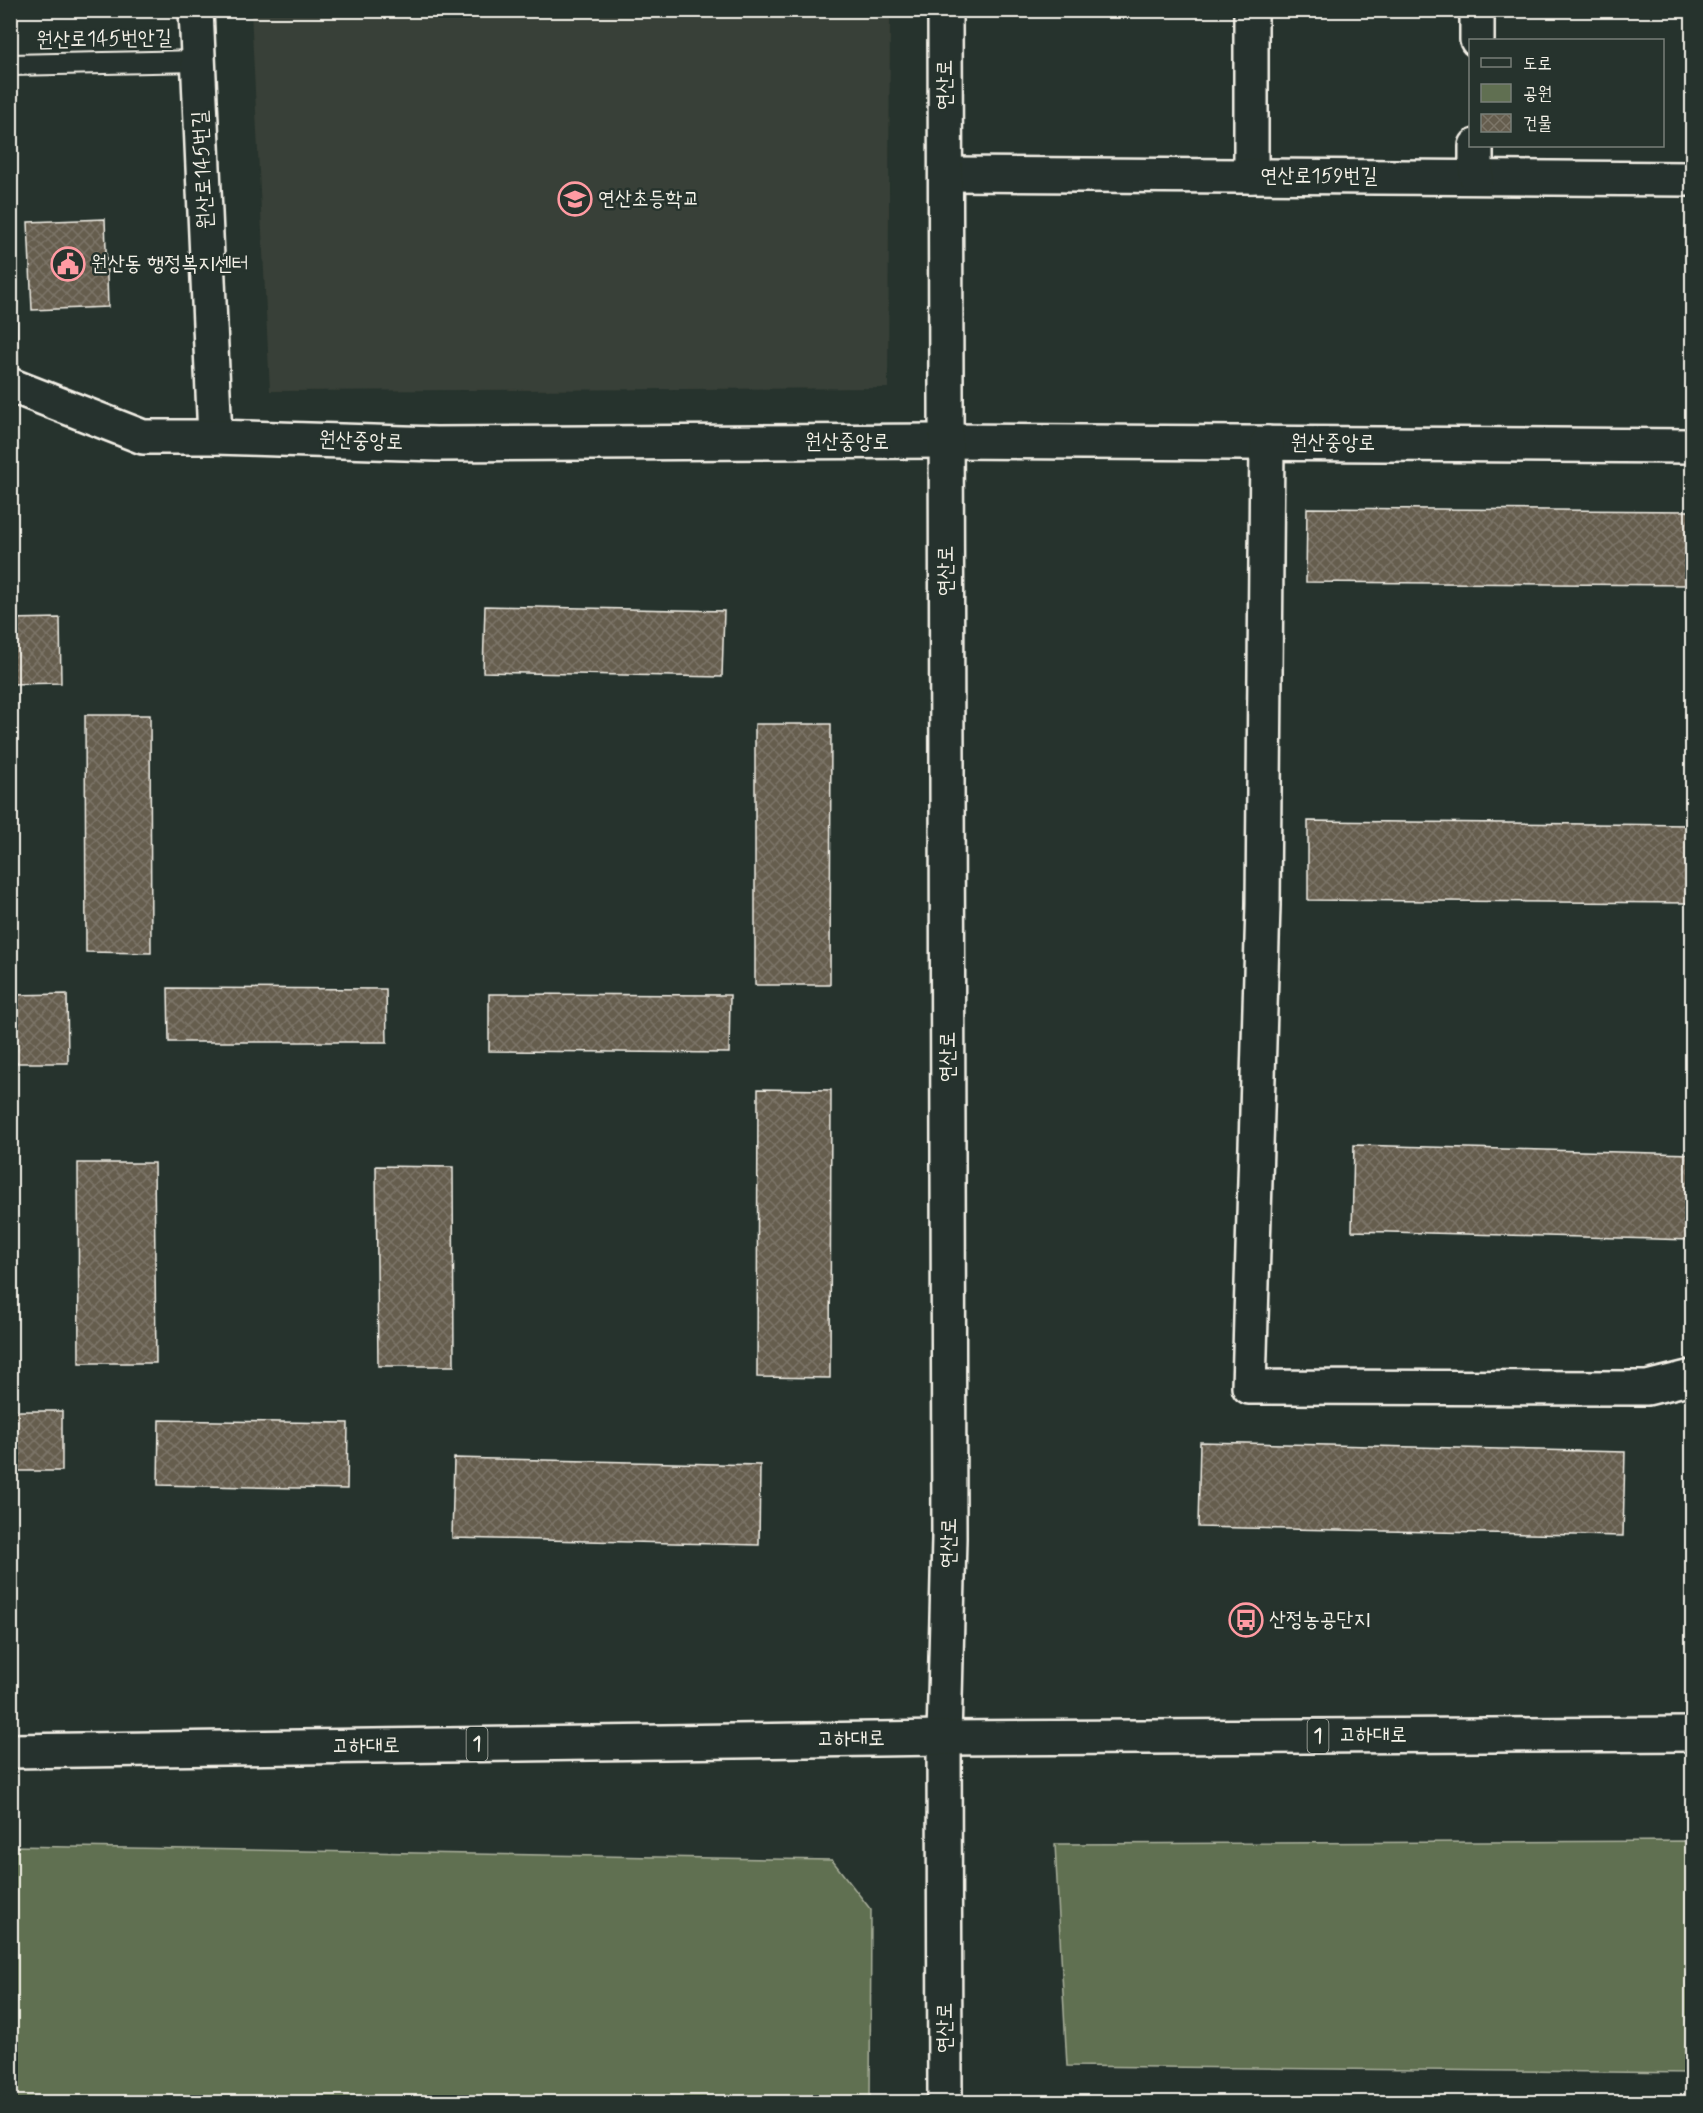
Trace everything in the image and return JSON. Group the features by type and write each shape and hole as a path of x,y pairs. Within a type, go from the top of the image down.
{"street":[{"name":"원산로145번길","path":"195,10 215,437"},
{"name":"연산로","path":"945,10 949,1538 944,1738 945,2103"},
{"path":"1251,10 1251,176"},
{"path":"1477,10 1477,39"},
{"path":"1476,147 1476,177"},
{"name":"연산로159번길","path":"946,174 1692,178"},
{"name":"원산중앙로","path":"10,385 143,437 436,444 945,441 1692,446"},
{"path":"1267,443 1263,905 1249,1387 1647,1388 1692,1377"},
{"name":"고하대로","path":"10,1750 944,1738 1692,1734"}],"lane":[{"name":"원산로145번안길","path":"10,65 198,61"}],"shaded area":[{"name":"연산초등학교","path":"251,11 890,11 888,388 270,391"}],"green space":[{"path":"1692,1841 1692,2073 1067,2066 1055,1844"},
{"path":"11,1846 832,1860 871,1910 870,2102 11,2102"}],"building":[{"path":"10,138 12,138 18,369 10,366"},
{"name":"원산동 행정복지센터","path":"105,219 108,307 32,310 28,222"},
{"path":"1307,508 1692,511 1692,585 1306,582"},
{"path":"485,606 724,611 722,677 483,672"},
{"path":"60,618 61,683 10,684 10,619"},
{"path":"85,715 150,715 151,953 86,952"},
{"path":"755,724 831,724 830,985 755,985"},
{"path":"1308,821 1692,825 1692,903 1308,900"},
{"path":"168,988 386,989 387,1042 169,1042"},
{"path":"67,994 68,1063 10,1063 10,995"},
{"path":"489,994 730,995 729,1053 489,1051"},
{"path":"758,1089 831,1090 830,1378 757,1377"},
{"path":"1354,1145 1692,1154 1692,1240 1352,1231"},
{"path":"78,1163 154,1163 156,1363 79,1363"},
{"path":"376,1166 453,1167 454,1366 378,1366"},
{"path":"10,1411 62,1411 62,1471 10,1471"},
{"path":"159,1420 348,1423 347,1489 158,1485"},
{"path":"1200,1442 1625,1452 1623,1536 1198,1527"},
{"path":"454,1458 760,1465 759,1545 452,1538"}],"place":[{"name":"연산초등학교","path":"575,199"},
{"name":"원산동 행정복지센터","path":"68,264"},
{"name":"산정농공단지","path":"1246,1620"}]}
